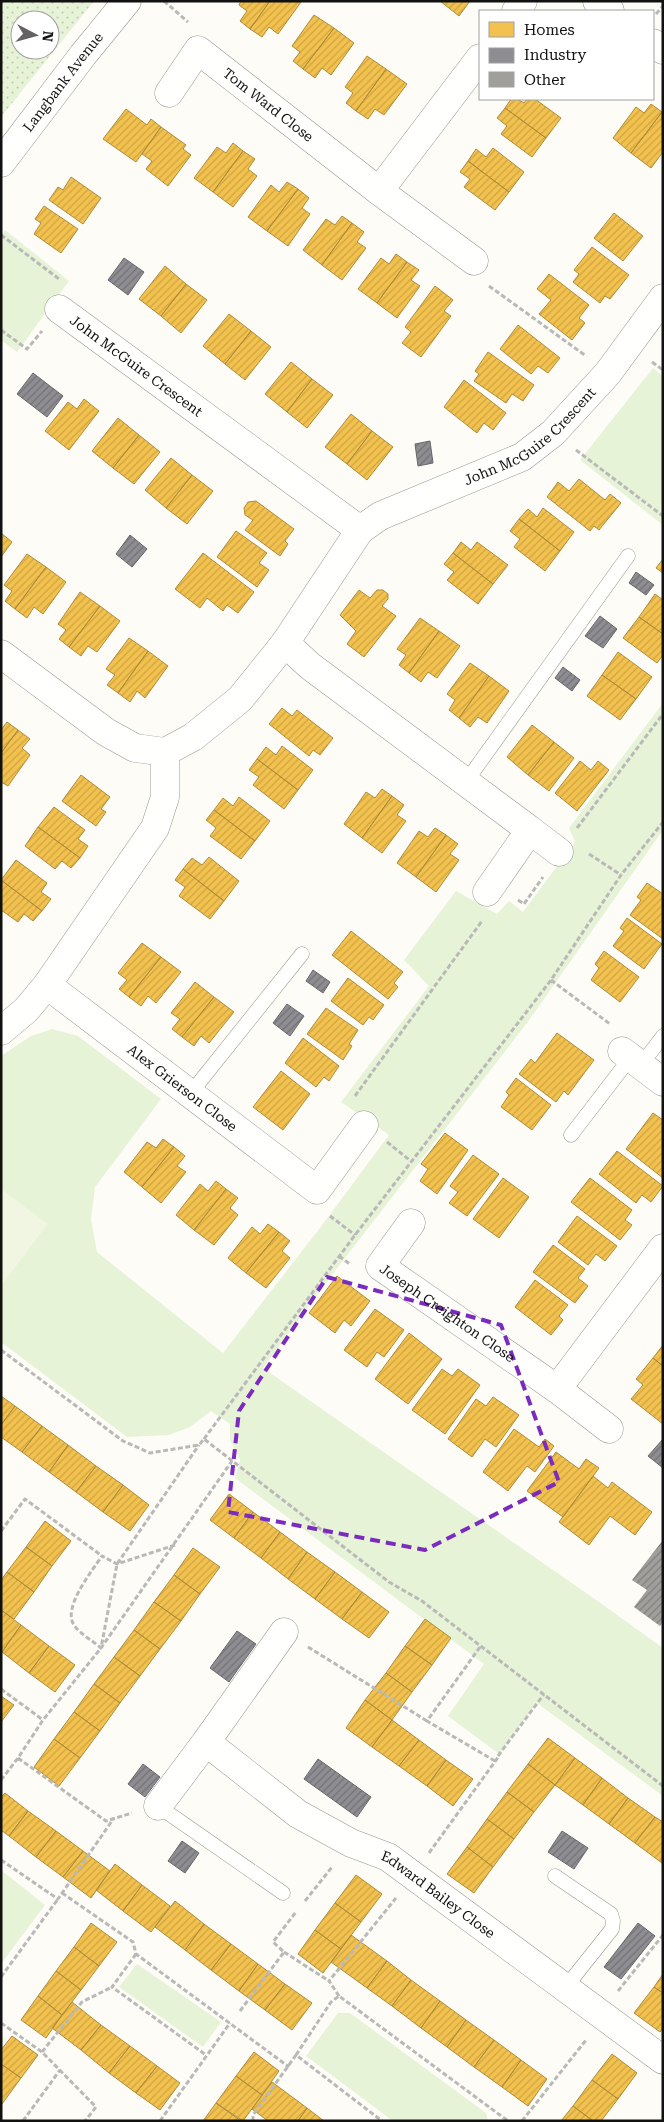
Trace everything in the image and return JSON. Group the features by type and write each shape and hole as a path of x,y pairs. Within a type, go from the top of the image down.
{"street":[{"name":"Langbank Avenue","path":"1,163 83,55 127,1"},
{"path":"596,1 609,10"},
{"name":"Tom Ward Close","path":"169,92 198,50 379,191 474,261"},
{"path":"379,191 479,59"},
{"name":"John McGuire Crescent","path":"165,752 194,737 240,699 285,643 360,530 380,516 522,457 554,432 608,373 663,298"},
{"name":"John McGuire Crescent","path":"60,309 360,530"},
{"path":"285,643 310,666 530,830 566,842"},
{"path":"1,654 106,732 135,748 165,752 165,797 155,828 47,985 26,1010 1,1031"},
{"path":"487,903 530,830"},
{"name":"Alex Grierson Close","path":"47,985 190,1094 314,1195"},
{"path":"631,1058 663,1082"},
{"path":"314,1195 357,1114"},
{"name":"Joseph Creighton Close","path":"411,1223 380,1266 557,1389 609,1429"},
{"path":"557,1389 663,1248"},
{"path":"158,1806 284,1632"},
{"name":"Edward Bailey Close","path":"206,1742 298,1814 351,1843 388,1857 663,2060"}],"lane":[{"path":"465,783 628,556"},
{"path":"190,1094 302,954"},
{"path":"571,1135 631,1058 663,1036"},
{"path":"158,1806 283,1893"},
{"path":"555,1876 611,1914 613,1921 612,1929 565,1988"}],"path":[{"path":"1,236 72,289 60,309 27,349 1,330"},
{"path":"474,261 477,278 608,373"},
{"path":"554,432 663,516"},
{"path":"517,899 524,904 566,842 663,714"},
{"path":"101,1648 117,1564 239,1390 551,980 620,875 663,822"},
{"path":"357,1114 487,903"},
{"path":"551,980 617,1029 631,1058"},
{"path":"314,1195 355,1236"},
{"path":"1,1350 123,1441 150,1453 200,1445"},
{"path":"204,1439 389,1582 422,1601 663,1786"},
{"path":"1,1780 43,1720 101,1648 175,1545 232,1461"},
{"path":"1,1531 25,1499 102,1556 117,1564 175,1545"},
{"path":"101,1648 74,1625 70,1612 77,1594 102,1556"},
{"path":"284,1632 495,1761 499,1756"},
{"path":"427,1721 480,1647"},
{"path":"1,1689 43,1720"},
{"path":"329,1981 413,1876 544,1694"},
{"path":"18,1758 106,1821"},
{"path":"1,1977 114,1818"},
{"path":"303,1904 351,1843"},
{"path":"1,1860 58,1899"},
{"path":"62,1893 133,1942 136,1954 289,2067"},
{"path":"297,1912 272,1942 329,1981 340,1996 502,2119 508,2121"},
{"path":"240,2010 284,1952"},
{"path":"42,2052 82,2002 112,1987 136,1954"},
{"path":"112,1987 206,2055"},
{"path":"253,2121 253,2115 289,2067 331,2002 340,1996"},
{"path":"1,2023 42,2052 96,2107 85,2121"},
{"path":"160,2121 230,2023"},
{"path":"296,2055 382,2121"},
{"path":"23,2121 60,2070"}],"highlighted area":[{"path":"327,1277 501,1325 559,1482 425,1550 228,1512 239,1411"}],"green space":[{"path":"1,1 94,1 60,43 60,10 10,10 10,60 47,60 1,117"},
{"path":"5,230 69,281 17,352 1,340 1,236"},
{"path":"653,368 663,376 663,525 580,460"},
{"path":"663,703 663,830 527,1023 331,1276 263,1368 663,1648 663,1796 537,1703 499,1754 448,1716 484,1664 235,1478 240,1460 230,1440 230,1424 211,1411 190,1427 169,1435 127,1437 1,1342 1,1056 31,1036 52,1029 78,1036 161,1099 95,1187 91,1219 97,1252 223,1353 389,1135 341,1102 429,986 404,960 456,891 497,914 509,901 523,912 575,842 569,828"},
{"path":"1,1189 48,1224 1,1286"},
{"path":"1,1870 45,1905 1,1964"},
{"path":"137,1964 221,2022 203,2047 119,1987"},
{"path":"338,2013 350,2013 486,2113 488,2121 393,2121 306,2056"}],"building: Homes":[{"path":"241,1 270,1 250,29 240,21 247,11 239,5"},
{"path":"270,1 301,2 278,34 269,27 262,37 250,29"},
{"path":"440,1 470,1 459,16"},
{"path":"314,15 334,28 303,69 293,61 300,52 292,46"},
{"path":"334,28 354,43 331,75 322,68 315,78 303,69"},
{"path":"367,56 386,69 356,111 346,103 353,93 345,87"},
{"path":"386,69 407,84 384,115 375,109 368,119 356,111"},
{"path":"510,100 519,100 524,103 526,100 536,100 561,118 546,138 505,108"},
{"path":"651,104 662,112 631,153 613,138 636,107 644,113"},
{"path":"505,108 546,138 532,157 501,134 507,126 497,118"},
{"path":"126,109 147,125 151,119 161,127 136,162 103,139"},
{"path":"662,112 663,152 651,168 631,153"},
{"path":"161,127 186,145 183,149 191,155 168,186 146,169 152,161 142,154"},
{"path":"233,143 243,151 213,192 194,178 217,147 226,153"},
{"path":"493,148 524,172 509,192 468,161 476,149 486,157"},
{"path":"243,151 255,159 248,169 257,176 233,207 213,192"},
{"path":"468,161 509,192 495,210 464,187 470,179 460,172"},
{"path":"71,177 101,198 83,224 49,200 58,187 63,190"},
{"path":"287,182 298,189 267,231 248,217 271,185 279,192"},
{"path":"298,189 309,198 302,208 310,214 288,246 267,231"},
{"path":"44,206 78,229 61,253 34,234 41,223 35,219"},
{"path":"614,213 643,236 623,261 594,238"},
{"path":"342,216 352,223 322,265 303,250 326,219 335,225"},
{"path":"352,223 364,232 357,242 366,248 342,280 322,265"},
{"path":"592,247 629,275 610,299 605,296 600,303 573,282 579,274 574,270"},
{"path":"396,254 407,262 377,303 358,289 381,258 389,264"},
{"path":"407,262 419,270 411,280 420,286 397,318 377,303"},
{"path":"165,266 186,284 161,316 139,299"},
{"path":"549,274 589,305 579,318 585,323 572,340 539,314 551,300 537,289"},
{"path":"186,284 207,300 181,333 161,316"},
{"path":"435,286 453,300 444,311 451,316 421,357 402,343 411,332 405,327"},
{"path":"229,314 251,331 225,364 203,346"},
{"path":"518,325 560,358 548,373 538,366 531,374 500,349"},
{"path":"251,331 271,347 245,380 225,364"},
{"path":"488,352 534,385 523,401 512,394 506,403 474,381 479,374 475,371"},
{"path":"291,362 312,379 287,412 265,394"},
{"path":"312,379 333,395 307,428 287,412"},
{"path":"464,380 506,413 493,430 484,423 477,433 444,407"},
{"path":"84,399 99,411 69,450 45,431 68,402 77,409"},
{"path":"351,414 372,431 347,464 325,447"},
{"path":"118,418 139,435 113,468 92,451"},
{"path":"372,431 393,447 367,480 347,464"},
{"path":"139,435 160,452 134,484 113,468"},
{"path":"171,458 192,475 166,508 145,490"},
{"path":"192,475 213,491 187,524 166,508"},
{"path":"579,479 605,500 610,494 621,503 599,530 594,526 590,531 547,497 558,482 569,491"},
{"path":"256,501 294,529 285,541 288,544 280,556 245,530 253,520 245,515 244,508 248,502"},
{"path":"543,508 574,532 560,551 519,519 528,509 537,517"},
{"path":"519,519 560,551 545,571 514,547 520,539 510,531"},
{"path":"236,531 267,553 259,563 269,570 257,587 217,557"},
{"path":"1,533 12,542 1,557"},
{"path":"461,542 471,550 477,542 508,565 493,584 453,553"},
{"path":"203,553 254,592 238,613 227,605 223,611 207,598 200,608 175,589"},
{"path":"453,553 493,584 478,604 447,580 454,572 444,564"},
{"path":"27,554 46,567 15,609 5,601 12,591 4,585"},
{"path":"663,559 663,573 656,568"},
{"path":"46,567 66,582 43,614 34,607 27,618 15,609"},
{"path":"359,590 370,598 377,590 383,590 388,594 388,599 382,606 396,616 364,657 347,644 356,631 340,615"},
{"path":"80,592 100,606 69,647 59,639 66,630 58,624"},
{"path":"655,594 663,600 663,634 639,617"},
{"path":"100,606 120,621 97,652 88,646 81,656 69,647"},
{"path":"639,617 663,634 663,655 657,663 623,638"},
{"path":"420,618 439,631 409,673 399,665 406,655 397,649"},
{"path":"439,631 460,646 437,678 428,672 421,682 409,673"},
{"path":"129,638 148,651 118,693 107,685 115,675 106,669"},
{"path":"148,651 168,666 145,698 137,691 130,702 118,693"},
{"path":"618,652 652,677 636,699 602,675"},
{"path":"470,663 489,676 459,718 449,710 455,700 447,694"},
{"path":"602,675 636,699 620,720 587,696"},
{"path":"489,676 509,691 487,723 478,717 470,727 459,718"},
{"path":"282,708 292,716 297,710 333,738 320,755 313,750 309,756 269,724"},
{"path":"7,722 18,730 1,753 1,730"},
{"path":"532,725 554,742 528,775 507,757"},
{"path":"18,730 30,739 22,748 30,755 8,786 1,782 1,753"},
{"path":"554,742 574,758 549,791 528,775"},
{"path":"282,746 313,770 298,790 257,759 266,747 276,755"},
{"path":"257,759 298,790 284,809 253,785 259,777 249,770"},
{"path":"580,761 591,770 598,761 609,770 577,811 555,793"},
{"path":"81,775 110,797 101,809 106,812 96,826 62,801"},
{"path":"382,789 392,796 362,838 344,824 366,792 375,798"},
{"path":"392,796 404,805 397,815 406,821 382,853 362,838"},
{"path":"239,797 270,821 255,841 214,810 223,798 233,806"},
{"path":"54,807 85,830 78,839 88,846 80,858 38,827"},
{"path":"214,810 255,841 241,859 210,836 216,828 206,820"},
{"path":"38,827 80,858 71,868 62,861 55,869 25,846"},
{"path":"435,828 446,835 416,877 397,863 419,831 428,837"},
{"path":"446,835 458,844 450,854 459,860 436,892 416,877"},
{"path":"209,857 239,881 224,901 183,869 192,858 202,865"},
{"path":"16,860 47,883 41,892 51,899 42,911 1,880"},
{"path":"183,869 224,901 210,919 179,896 185,887 175,880"},
{"path":"1,880 42,911 33,921 24,914 18,922 1,910"},
{"path":"647,883 663,894 663,939 630,915 641,900 637,897"},
{"path":"627,918 662,944 644,969 613,946 624,931 620,928"},
{"path":"351,931 403,972 394,983 398,987 388,999 332,955"},
{"path":"142,943 161,957 129,997 119,989 127,980 118,973"},
{"path":"604,951 639,977 620,1002 591,980 599,968 595,964"},
{"path":"161,957 181,972 156,1003 148,996 141,1006 129,997"},
{"path":"348,978 384,1005 373,1020 369,1017 363,1025 331,1001"},
{"path":"195,982 214,997 182,1037 172,1029 180,1019 171,1013"},
{"path":"214,997 234,1012 209,1043 201,1036 194,1046 182,1037"},
{"path":"326,1008 358,1030 349,1044 352,1046 343,1060 307,1034"},
{"path":"557,1033 594,1060 568,1095 564,1091 556,1102 519,1074 531,1059 535,1063"},
{"path":"303,1038 339,1066 329,1081 324,1077 316,1087 285,1063"},
{"path":"281,1071 310,1094 283,1130 253,1107"},
{"path":"516,1078 551,1105 532,1130 501,1107 509,1095 506,1092"},
{"path":"653,1113 663,1120 663,1178 626,1149"},
{"path":"445,1133 468,1150 437,1194 420,1181 428,1169 421,1164"},
{"path":"163,1139 174,1147 142,1187 124,1172 147,1142 156,1148"},
{"path":"174,1147 185,1156 177,1166 186,1172 161,1203 142,1187"},
{"path":"617,1151 663,1186 651,1202 642,1195 636,1203 599,1174"},
{"path":"473,1155 499,1174 467,1216 449,1203 458,1192 450,1186"},
{"path":"503,1178 529,1197 499,1238 473,1219"},
{"path":"590,1178 632,1210 625,1220 632,1225 620,1240 571,1202"},
{"path":"216,1181 226,1189 194,1230 176,1215 200,1184 208,1191"},
{"path":"226,1189 238,1198 230,1208 238,1215 214,1245 194,1230"},
{"path":"577,1216 617,1246 605,1261 596,1254 588,1265 558,1242"},
{"path":"268,1224 279,1232 246,1273 228,1258 252,1227 260,1234"},
{"path":"279,1232 290,1241 282,1251 290,1258 266,1288 246,1273"},
{"path":"553,1245 585,1269 578,1278 588,1286 575,1303 533,1272"},
{"path":"337,1276 370,1301 351,1326 344,1320 335,1333 309,1313"},
{"path":"535,1280 568,1305 559,1316 563,1320 551,1335 515,1307"},
{"path":"375,1309 404,1330 384,1357 377,1352 367,1367 344,1350"},
{"path":"409,1333 442,1359 408,1404 375,1379"},
{"path":"663,1345 663,1366 653,1358"},
{"path":"653,1358 663,1366 663,1424 631,1399 643,1385 636,1379"},
{"path":"442,1369 452,1376 458,1369 480,1385 445,1434 412,1410"},
{"path":"1,1396 15,1406 1,1425"},
{"path":"493,1397 519,1415 496,1447 485,1439 472,1457 448,1439 476,1399 486,1406"},
{"path":"15,1406 42,1426 22,1452 1,1437 1,1425"},
{"path":"42,1426 68,1445 49,1472 22,1452"},
{"path":"514,1429 539,1447 545,1439 554,1446 535,1472 527,1466 508,1491 483,1472"},
{"path":"68,1445 96,1466 76,1492 49,1472"},
{"path":"556,1452 579,1469 586,1459 599,1468 563,1517 527,1491"},
{"path":"96,1466 123,1485 103,1512 76,1492"},
{"path":"593,1476 608,1488 612,1482 652,1512 635,1535 610,1516 589,1545 559,1522"},
{"path":"123,1485 149,1505 130,1531 103,1512"},
{"path":"229,1494 253,1512 234,1538 210,1520"},
{"path":"253,1512 280,1532 261,1558 234,1538"},
{"path":"45,1521 71,1541 52,1566 26,1547"},
{"path":"280,1532 307,1552 288,1579 261,1558"},
{"path":"26,1547 52,1566 34,1592 7,1572"},
{"path":"193,1548 220,1567 200,1594 174,1575"},
{"path":"307,1552 335,1572 315,1599 288,1579"},
{"path":"7,1572 34,1592 14,1619 1,1610 1,1580"},
{"path":"335,1572 362,1592 342,1619 315,1599"},
{"path":"174,1575 200,1594 181,1621 154,1602"},
{"path":"362,1592 389,1612 369,1638 342,1619"},
{"path":"154,1602 181,1621 160,1649 134,1630"},
{"path":"1,1610 21,1625 2,1652 1,1652"},
{"path":"425,1619 451,1638 432,1665 405,1646"},
{"path":"21,1625 49,1646 29,1673 2,1652"},
{"path":"134,1630 160,1649 140,1676 114,1657"},
{"path":"49,1646 75,1665 55,1692 29,1673"},
{"path":"405,1646 432,1665 412,1692 386,1673"},
{"path":"114,1657 140,1676 120,1703 94,1684"},
{"path":"386,1673 412,1692 392,1720 365,1700"},
{"path":"94,1684 120,1703 100,1731 74,1712"},
{"path":"1,1696 14,1705 1,1722"},
{"path":"365,1700 392,1720 372,1747 346,1728"},
{"path":"74,1712 100,1731 80,1758 54,1739"},
{"path":"392,1720 419,1740 399,1766 372,1747"},
{"path":"548,1738 575,1758 555,1785 528,1764"},
{"path":"54,1739 80,1758 59,1786 34,1767"},
{"path":"419,1740 446,1760 427,1786 399,1766"},
{"path":"575,1758 602,1778 583,1805 555,1785"},
{"path":"446,1760 473,1779 453,1806 427,1786"},
{"path":"528,1764 555,1785 534,1812 507,1792"},
{"path":"602,1778 628,1798 609,1824 583,1805"},
{"path":"507,1792 534,1812 514,1839 487,1819"},
{"path":"5,1793 28,1811 9,1836 1,1830 1,1797"},
{"path":"628,1798 655,1817 635,1843 609,1824"},
{"path":"28,1811 56,1831 36,1857 9,1836"},
{"path":"655,1817 663,1822 662,1863 635,1843"},
{"path":"487,1819 514,1839 493,1867 467,1847"},
{"path":"56,1831 83,1851 63,1877 36,1857"},
{"path":"467,1847 493,1867 474,1893 447,1874"},
{"path":"83,1851 110,1871 91,1898 63,1877"},
{"path":"115,1864 142,1885 123,1911 96,1890"},
{"path":"356,1875 382,1894 361,1922 335,1903"},
{"path":"142,1885 170,1906 151,1932 123,1911"},
{"path":"175,1901 204,1924 185,1950 155,1927"},
{"path":"335,1903 361,1922 341,1949 315,1930"},
{"path":"91,1923 117,1942 99,1966 74,1947"},
{"path":"204,1924 231,1944 211,1970 185,1950"},
{"path":"315,1930 341,1949 323,1973 298,1954"},
{"path":"351,1935 387,1961 367,1988 331,1962"},
{"path":"231,1944 258,1964 239,1991 211,1970"},
{"path":"74,1947 99,1966 81,1990 56,1971"},
{"path":"387,1961 411,1980 392,2006 367,1988"},
{"path":"258,1964 285,1984 265,2010 239,1991"},
{"path":"56,1971 81,1990 62,2015 38,1996"},
{"path":"663,1974 663,1993 654,1987"},
{"path":"411,1980 440,2001 421,2028 392,2006"},
{"path":"285,1984 312,2003 292,2030 265,2010"},
{"path":"654,1987 663,1993 663,2028 660,2032 634,2013"},
{"path":"38,1996 62,2015 46,2038 21,2020"},
{"path":"440,2001 466,2020 447,2047 421,2028"},
{"path":"72,2002 101,2025 81,2050 52,2028"},
{"path":"466,2020 494,2040 474,2067 447,2047"},
{"path":"101,2025 130,2046 109,2073 81,2050"},
{"path":"12,2036 38,2055 21,2078 1,2064 1,2050"},
{"path":"494,2040 521,2060 502,2087 474,2067"},
{"path":"130,2046 157,2066 136,2093 109,2073"},
{"path":"254,2052 279,2071 262,2095 236,2076"},
{"path":"612,2054 637,2073 618,2099 592,2080"},
{"path":"521,2060 547,2079 528,2106 502,2087"},
{"path":"1,2064 21,2078 2,2104 1,2103"},
{"path":"157,2066 180,2083 160,2110 136,2093"},
{"path":"236,2076 262,2095 243,2121 216,2103"},
{"path":"592,2080 618,2099 601,2121 593,2121 573,2106"},
{"path":"272,2082 307,2108 298,2121 268,2121 252,2109"},
{"path":"216,2103 241,2121 203,2121"},
{"path":"573,2106 593,2121 561,2121"},
{"path":"307,2108 324,2121 298,2121"}],"building: Industry":[{"path":"124,258 144,272 128,295 108,280"},
{"path":"33,373 63,396 47,417 17,394"},
{"path":"430,441 433,463 418,466 415,444"},
{"path":"130,535 147,549 132,567 116,554"},
{"path":"636,572 654,585 646,595 629,583"},
{"path":"600,616 617,629 603,648 585,636"},
{"path":"563,667 580,680 572,691 555,678"},
{"path":"313,970 330,982 323,993 306,981"},
{"path":"287,1004 304,1016 290,1036 273,1023"},
{"path":"663,1439 663,1468 648,1456"},
{"path":"237,1631 256,1644 229,1682 210,1668"},
{"path":"318,1759 371,1797 357,1817 304,1779"},
{"path":"143,1764 160,1777 145,1797 128,1784"},
{"path":"562,1831 588,1848 574,1869 548,1852"},
{"path":"182,1841 199,1853 185,1873 168,1861"},
{"path":"638,1923 655,1936 621,1979 604,1967"}],"building: Other":[{"path":"663,1540 663,1622 660,1626 634,1607 647,1590 632,1580"}]}
